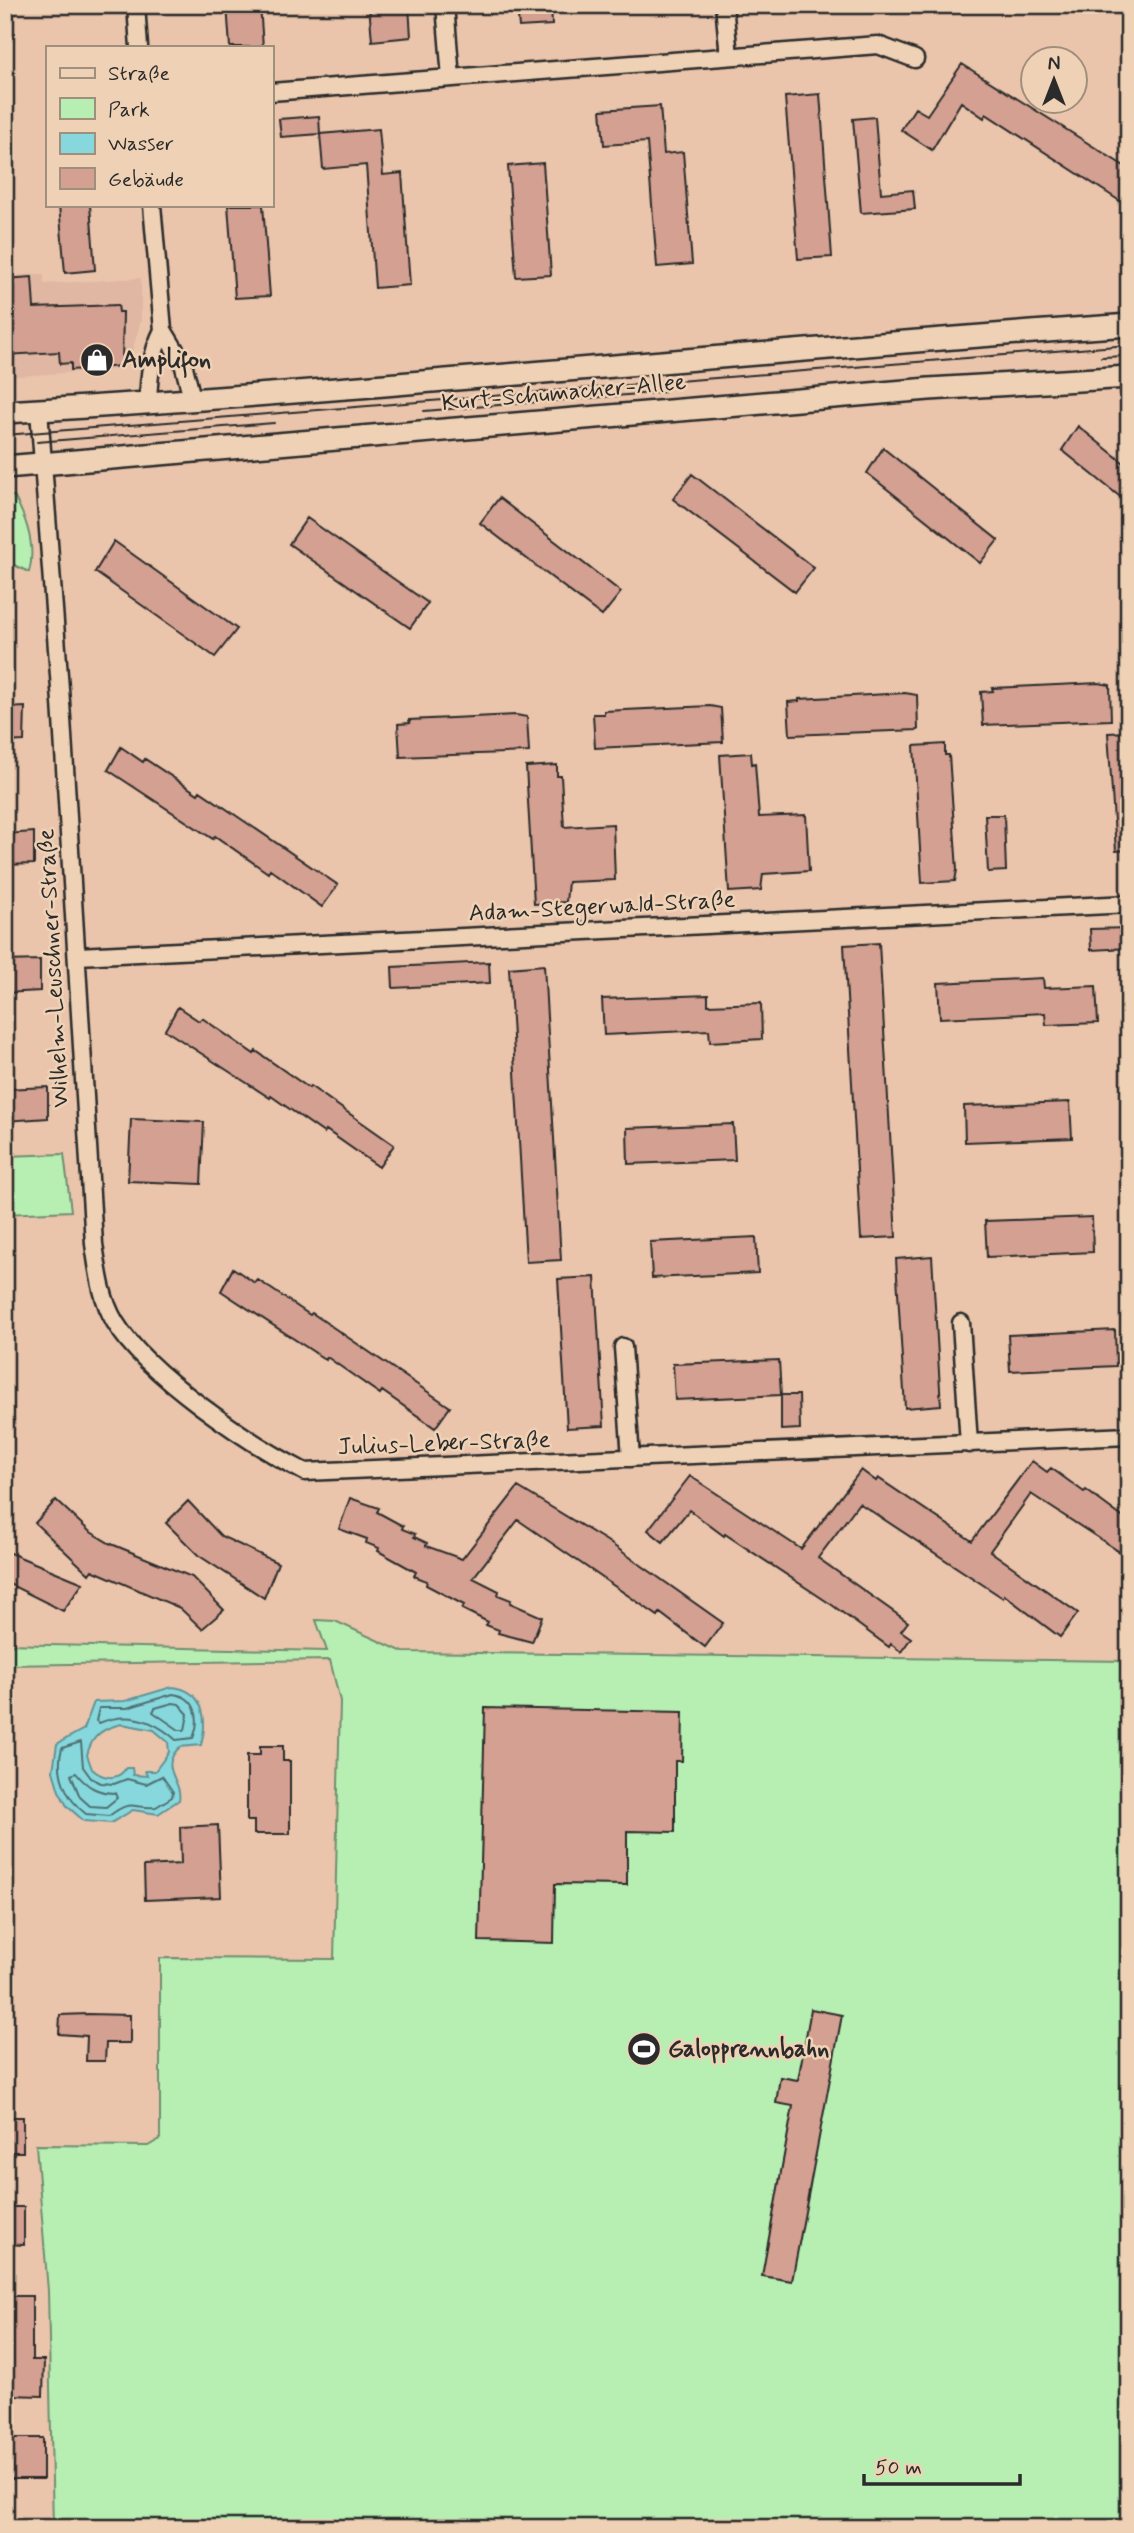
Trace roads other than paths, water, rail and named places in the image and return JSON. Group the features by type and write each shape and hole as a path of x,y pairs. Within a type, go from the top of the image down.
{"street":[{"path":"136,5 139,46"},
{"path":"445,5 451,78"},
{"path":"724,5 729,56"},
{"path":"273,92 878,45 915,59"},
{"path":"152,206 163,330 183,363 191,398"},
{"name":"Kurt-Schumacher-Allee","path":"5,412 867,343 1129,325"},
{"path":"148,402 152,357 163,330"},
{"name":"Kurt-Schumacher-Allee","path":"5,467 929,389 1129,377"},
{"name":"Wilhelm-Leuschner-Straße","path":"38,410 44,462 78,956 89,1187 94,1244 104,1295 114,1320 150,1364 265,1451"},
{"name":"Adam-Stegerwald-Straße","path":"78,956 1129,904"},
{"path":"961,1323 969,1444"},
{"path":"623,1348 631,1458"},
{"name":"Julius-Leber-Straße","path":"265,1451 305,1472 1129,1436"}],"water":[{"path":"172,1687 183,1689 197,1700 201,1707 204,1725 201,1745 180,1747 174,1754 171,1768 178,1786 179,1800 158,1814 133,1810 111,1823 84,1821 67,1806 59,1791 53,1771 57,1744 84,1729 94,1702 125,1701","holes":["122,1724 154,1730 168,1742 169,1752 155,1771 145,1771 147,1776 133,1775 132,1768 126,1768 119,1775 110,1777 92,1769 87,1755 95,1737 104,1730"]}],"tram line":[{"path":"5,435 1129,345"},
{"path":"1101,357 1129,356"},
{"path":"424,411 665,392"},
{"path":"37,442 274,423"}],"place":[{"name":"Amplifon","path":"97,360"},
{"name":"Galopprennbahn","path":"644,2049"}]}
